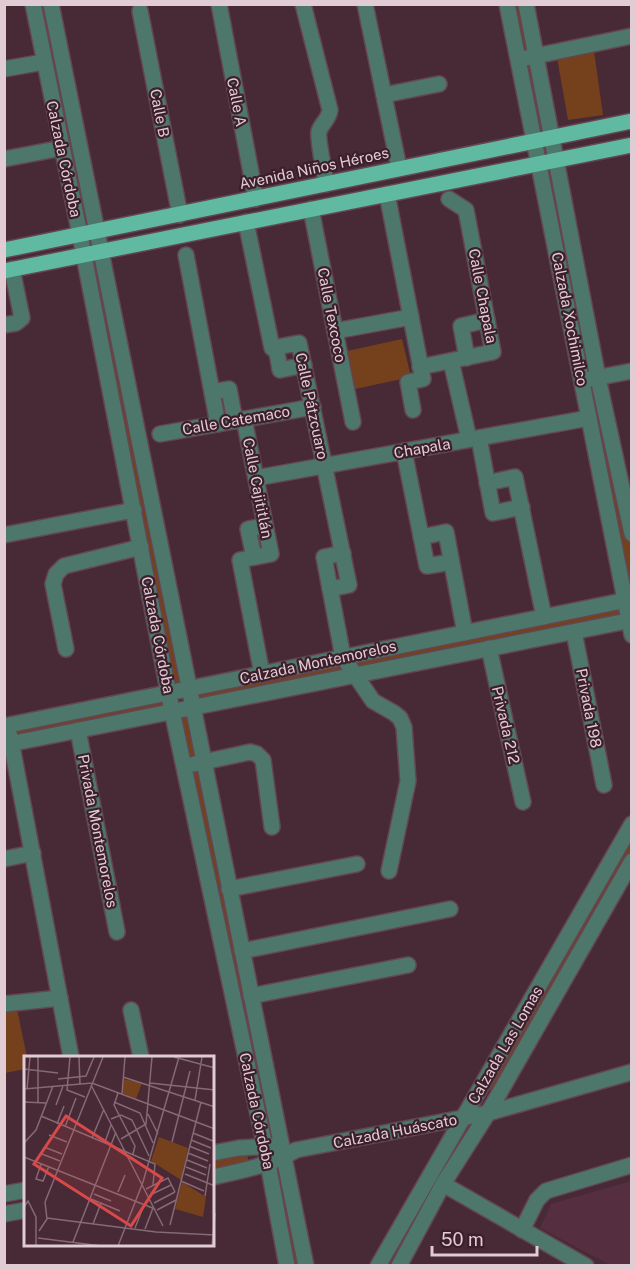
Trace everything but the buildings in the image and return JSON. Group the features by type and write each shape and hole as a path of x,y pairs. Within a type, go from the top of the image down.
{"main road":[{"name":"Avenida Niños Héroes","path":"4,250 632,121"},
{"path":"8,270 632,145"}],"street":[{"name":"Calzada Córdoba","path":"33,4 172,711 265,1147 287,1266"},
{"name":"Calzada Córdoba","path":"51,4 234,915 287,1150 305,1263"},
{"name":"Calle A","path":"219,4 256,199"},
{"path":"303,4 330,110 319,136 326,183"},
{"path":"365,4 399,168"},
{"name":"Calzada Xochimilco","path":"507,4 589,418 628,600 630,625"},
{"name":"Calzada Xochimilco","path":"526,4 598,378 631,527"},
{"name":"Calle B","path":"140,11 180,215"},
{"path":"518,60 632,36"},
{"path":"4,69 44,62"},
{"path":"384,95 439,84"},
{"path":"4,159 62,148"},
{"path":"387,194 423,379 408,382 413,410"},
{"name":"Calle Chapala","path":"420,367 494,352 466,210 449,199"},
{"name":"Calle Texcoco","path":"311,209 353,422"},
{"name":"Calle Pátzcuaro","path":"246,222 272,348 299,343 304,365 349,585 330,589 343,657"},
{"path":"186,255 218,424"},
{"path":"4,325 16,323 22,318 8,270"},
{"path":"335,332 411,318"},
{"path":"467,358 461,326 487,320"},
{"path":"276,347 280,370 304,365"},
{"path":"451,361 487,483 493,513 522,507"},
{"path":"582,380 632,371"},
{"name":"Calle Cajititlán","path":"212,392 229,389 256,478 271,554 240,560 262,674"},
{"name":"Calle Catemaco","path":"160,434 313,407"},
{"name":"Chapala","path":"256,478 589,418"},
{"path":"404,451 427,566 451,562"},
{"path":"124,459 142,456"},
{"path":"487,483 515,477 544,617"},
{"path":"4,535 134,510"},
{"path":"421,537 446,532 465,633"},
{"path":"66,649 53,584 59,569 141,547"},
{"name":"Calzada Montemorelos","path":"5,723 169,693 628,600"},
{"name":"Calzada Montemorelos","path":"9,744 489,648 574,632 630,625"},
{"name":"Privada 198","path":"574,632 604,784"},
{"path":"424,641 428,660"},
{"name":"Privada 212","path":"489,648 523,802"},
{"path":"343,657 357,674 373,701 400,718 404,727 408,781 389,871"},
{"path":"285,669 289,688"},
{"path":"5,723 33,853 71,1056"},
{"name":"Privada Montemorelos","path":"78,730 117,932"},
{"path":"184,764 204,763 250,752 260,756 263,760 272,827"},
{"name":"Calzada Las Lomas","path":"378,1266 632,824"},
{"path":"4,859 33,853"},
{"name":"Calzada Las Lomas","path":"403,1264 443,1184 488,1113 632,861"},
{"path":"229,889 357,864"},
{"path":"242,951 450,909"},
{"path":"217,919 234,915"},
{"path":"251,996 408,965"},
{"path":"4,1004 60,998"},
{"path":"131,1010 141,1056"},
{"name":"Calzada Huáscato","path":"214,1153 239,1148 265,1147 287,1150 462,1119 632,1072"},
{"name":"Calzada Huáscato","path":"214,1177 268,1162 287,1150"},
{"path":"522,1230 537,1200 546,1191 632,1165"},
{"path":"443,1184 586,1266"},
{"path":"4,1194 24,1190"},
{"path":"4,1214 24,1210"},
{"path":"287,1266 305,1263"}],"shaded area":[{"path":"35,5 48,5 93,229 80,235"},
{"path":"511,5 522,5 546,131 538,133"},
{"path":"593,44 603,115 568,120 556,52"},
{"path":"556,160 631,538 631,588 629,588 545,168"},
{"path":"88,254 101,255 188,688 169,693 172,711 192,707 276,1135 267,1138 172,712 5,743 5,725 169,692"},
{"path":"402,339 411,377 355,389 347,351"},
{"path":"620,604 623,617 198,704 196,691"},
{"path":"631,835 631,854 496,1091 486,1089"},
{"path":"17,1009 27,1056 24,1056 24,1069 5,1073 4,1010"},
{"path":"247,1153 249,1165 214,1171 214,1159"},
{"path":"285,1161 303,1265 293,1265 274,1165"},
{"path":"631,1181 631,1265 610,1265 540,1228 551,1204"}]}
